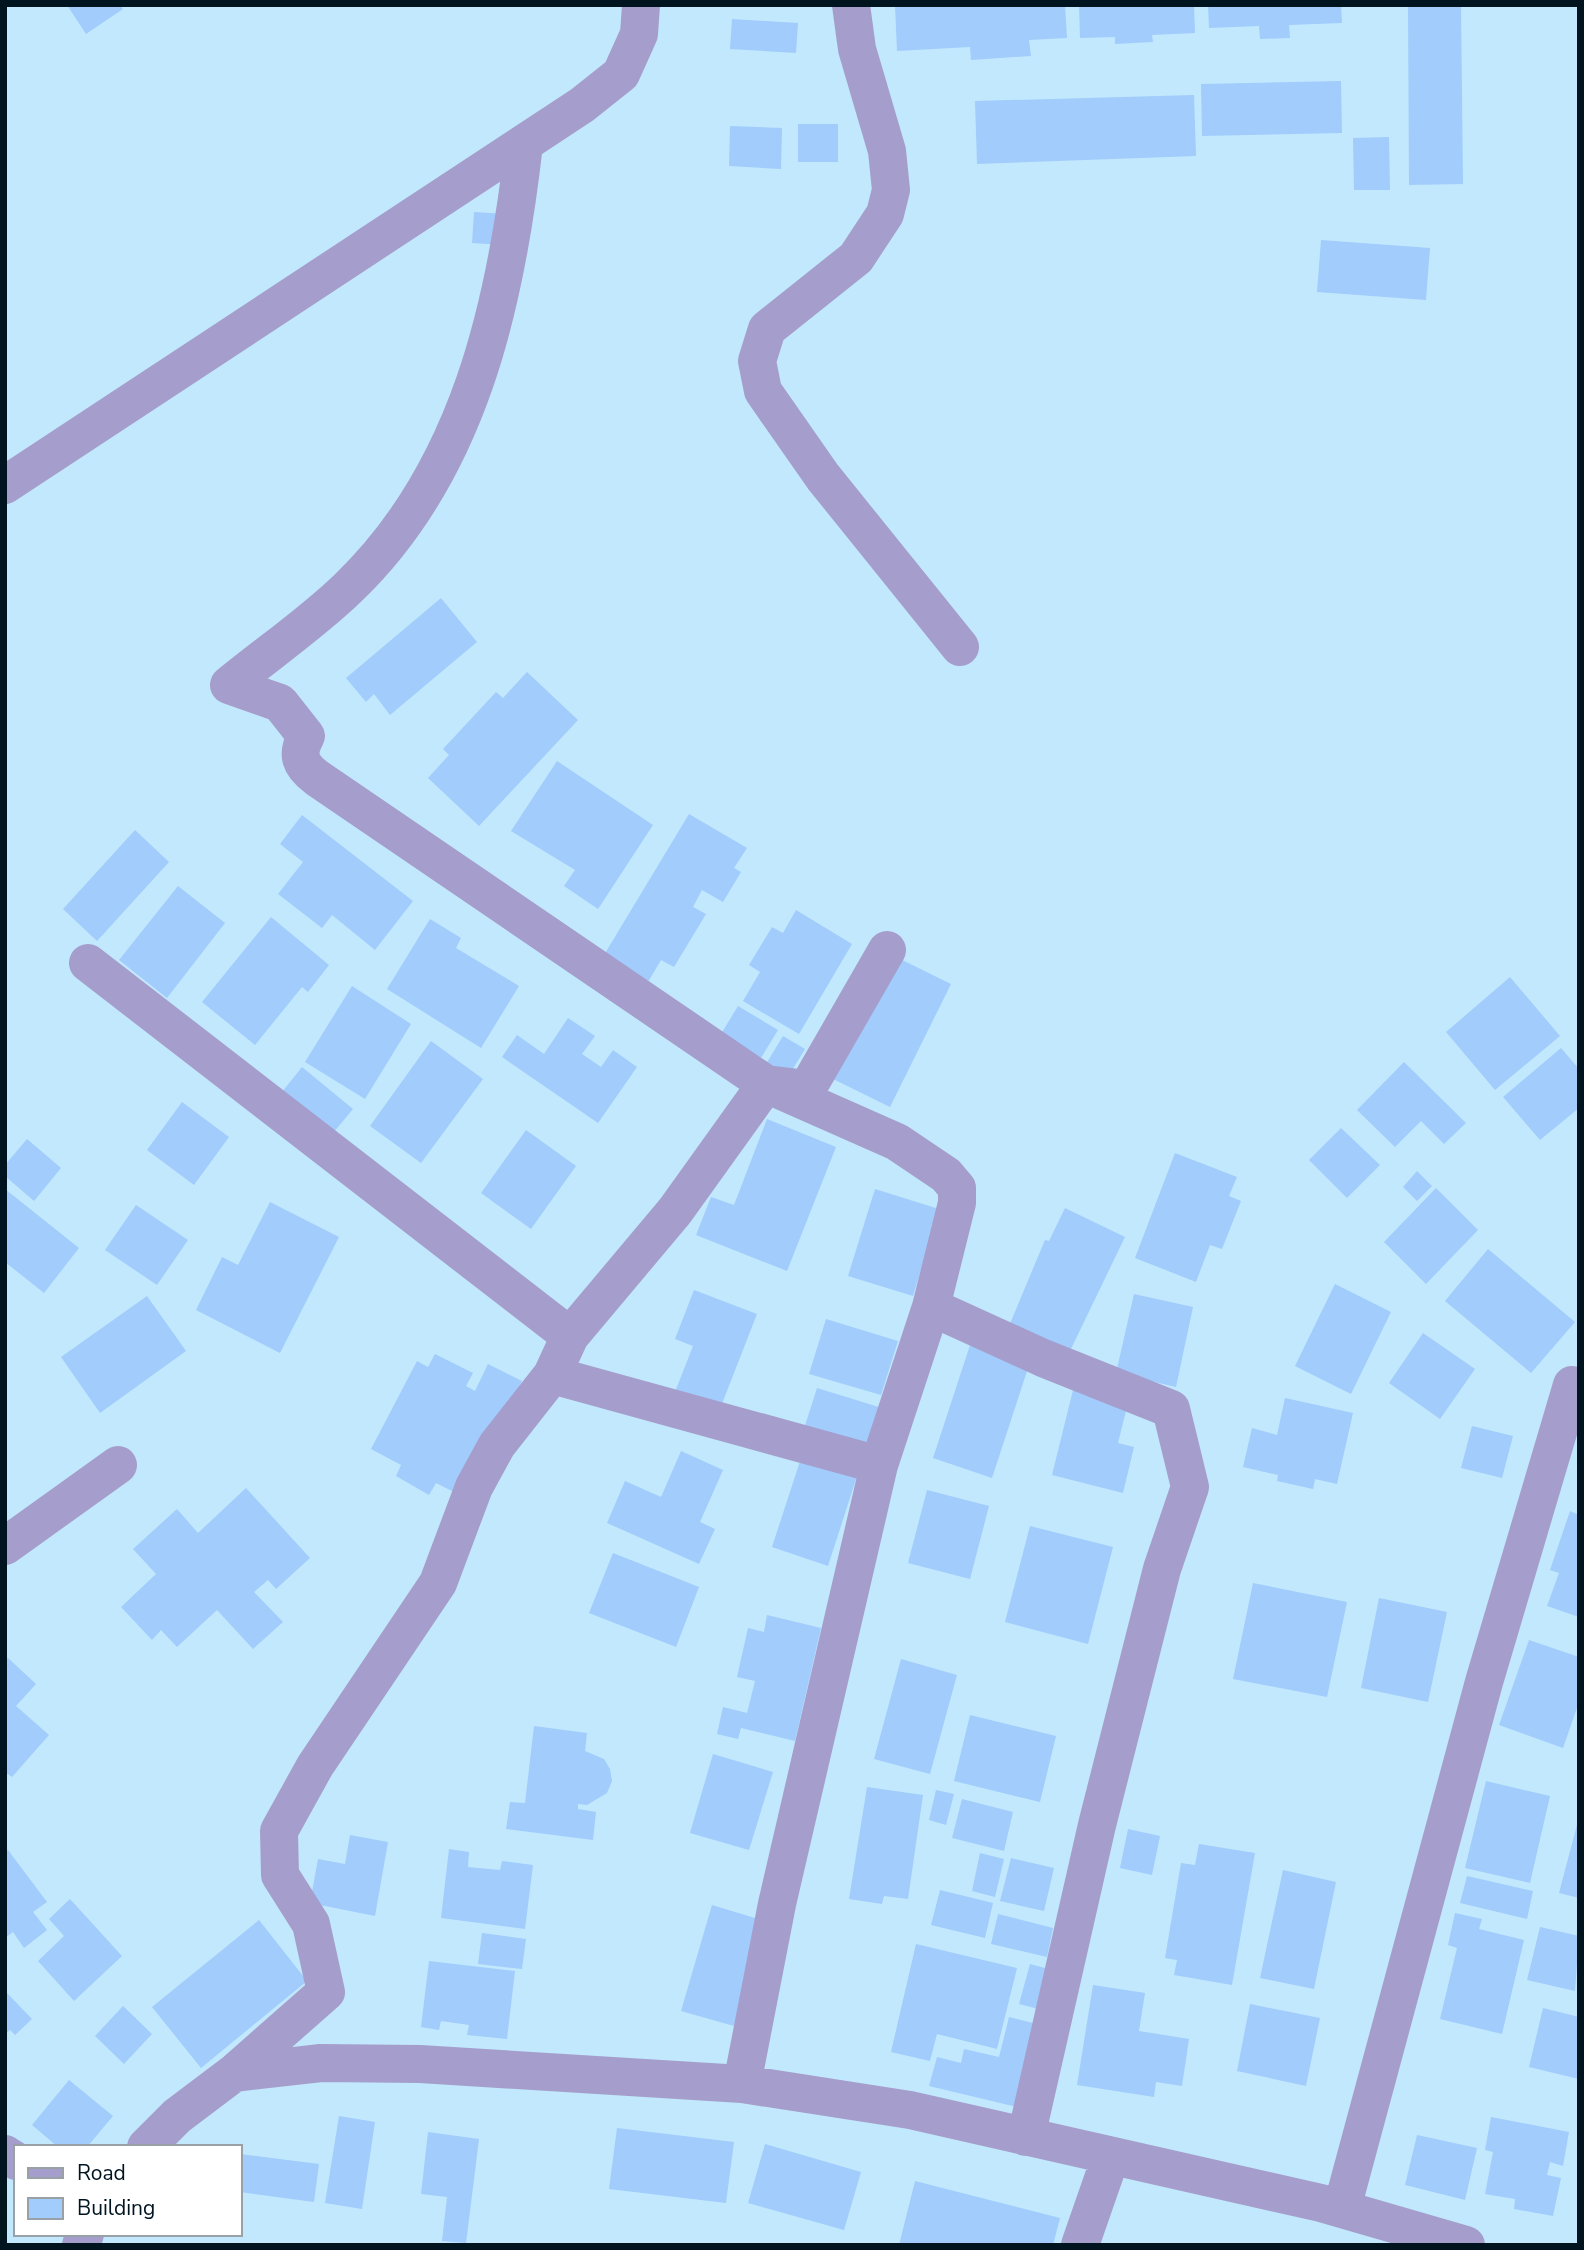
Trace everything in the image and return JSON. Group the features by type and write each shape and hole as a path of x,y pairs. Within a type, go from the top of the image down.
{"street":[{"path":"5,485 582,105 621,74 639,34 640,5"},
{"path":"850,5 857,49 887,151 891,190 885,214 856,258 767,328 757,361 763,391 823,477 960,647"},
{"path":"524,144 515,223 499,298 464,416 441,462 393,539 348,588 229,685 280,703 306,736 299,756 303,765 317,778 766,1084 897,1142 952,1181 958,1196 931,1307 879,1465 777,1904 742,2084"},
{"path":"766,1084 807,1088 887,950"},
{"path":"88,963 570,1336"},
{"path":"148,2145 177,2116 234,2073 326,1992 311,1924 280,1875 279,1831 315,1766 438,1583 474,1487 497,1445 552,1375 570,1336 675,1211 766,1084"},
{"path":"931,1307 1042,1358 1171,1409 1190,1487 1162,1569 1097,1825 1026,2137"},
{"path":"552,1375 879,1465"},
{"path":"1342,2208 1484,1682 1572,1385"},
{"path":"5,1546 118,1465"},
{"path":"234,2073 321,2063 420,2064 742,2084 910,2110 1342,2208 1466,2245"},
{"path":"1080,2245 1111,2157"}],"building":[{"path":"67,5 120,5 123,9 86,34"},
{"path":"895,5 1065,5 1067,38 1029,40 1031,56 971,60 970,47 897,51"},
{"path":"1079,5 1194,5 1195,33 1152,35 1153,42 1115,44 1115,37 1080,38"},
{"path":"1208,5 1341,5 1342,23 1289,25 1290,38 1260,39 1259,26 1209,28"},
{"path":"1408,5 1461,5 1463,184 1409,185"},
{"path":"732,19 798,23 796,53 730,49"},
{"path":"1341,81 1342,133 1202,136 1201,84"},
{"path":"1194,95 1196,156 977,164 975,101"},
{"path":"798,124 838,124 838,162 798,162"},
{"path":"730,126 782,128 781,169 729,166"},
{"path":"1389,137 1390,190 1354,190 1353,138"},
{"path":"474,212 505,214 503,245 472,243"},
{"path":"1321,240 1430,248 1426,300 1317,292"},
{"path":"441,598 477,642 390,715 374,694 366,702 346,678"},
{"path":"527,672 578,720 479,826 428,778 449,755 443,749 496,692 503,698"},
{"path":"557,761 653,825 598,909 564,886 575,870 511,831"},
{"path":"689,814 747,848 734,868 741,872 723,902 702,890 693,907 706,914 674,967 661,960 648,982 604,955"},
{"path":"302,815 413,901 375,950 332,915 322,928 278,894 303,862 280,844"},
{"path":"135,830 169,862 97,941 63,909"},
{"path":"178,886 225,923 167,998 119,960"},
{"path":"796,910 852,944 799,1034 743,1001 760,972 749,965 772,927 783,933"},
{"path":"271,917 329,965 308,992 302,987 255,1045 202,1002"},
{"path":"430,919 461,938 456,948 519,986 481,1048 387,989"},
{"path":"894,956 951,984 890,1107 833,1079"},
{"path":"1510,977 1560,1036 1495,1090 1446,1032"},
{"path":"352,986 411,1024 365,1099 305,1062"},
{"path":"738,1006 778,1030 761,1058 721,1034"},
{"path":"568,1018 595,1036 582,1054 601,1067 613,1050 637,1067 598,1123 502,1057 517,1035 544,1054"},
{"path":"783,1036 805,1049 788,1077 766,1064"},
{"path":"431,1041 483,1079 421,1163 370,1126"},
{"path":"1561,1048 1579,1069 1579,1108 1540,1140 1503,1097"},
{"path":"1404,1062 1466,1123 1444,1144 1421,1121 1395,1147 1357,1110"},
{"path":"302,1067 353,1109 333,1133 282,1092"},
{"path":"182,1102 229,1137 194,1185 147,1150"},
{"path":"767,1119 836,1147 787,1271 696,1235 711,1197 734,1205"},
{"path":"1341,1128 1380,1165 1347,1198 1309,1160"},
{"path":"526,1130 576,1166 531,1229 481,1193"},
{"path":"27,1139 61,1168 34,1201 5,1176 5,1165"},
{"path":"1175,1153 1237,1177 1229,1196 1241,1201 1222,1249 1210,1245 1196,1282 1135,1258"},
{"path":"1417,1171 1432,1186 1417,1201 1403,1187"},
{"path":"1436,1188 1478,1230 1426,1284 1384,1242"},
{"path":"5,1189 79,1248 44,1293 5,1262"},
{"path":"875,1189 939,1209 913,1296 848,1276"},
{"path":"270,1202 339,1237 280,1353 196,1310 222,1257 238,1265"},
{"path":"136,1205 188,1240 157,1285 105,1250"},
{"path":"1065,1208 1125,1237 1068,1355 1009,1326 1045,1240 1049,1241"},
{"path":"1488,1249 1575,1322 1531,1373 1445,1301"},
{"path":"1335,1284 1391,1312 1351,1394 1295,1366"},
{"path":"694,1290 757,1314 718,1414 673,1397 693,1346 675,1339"},
{"path":"1134,1294 1193,1307 1176,1387 1116,1373"},
{"path":"147,1296 186,1351 100,1413 61,1357"},
{"path":"826,1319 898,1341 881,1395 809,1374"},
{"path":"1423,1333 1475,1369 1440,1419 1389,1383"},
{"path":"972,1339 1031,1359 992,1478 933,1458"},
{"path":"435,1354 473,1373 466,1386 475,1391 488,1364 522,1381 462,1496 436,1483 429,1495 396,1476 401,1465 371,1449 417,1361 428,1367"},
{"path":"1074,1386 1129,1399 1118,1443 1134,1447 1123,1493 1052,1475"},
{"path":"817,1388 882,1408 867,1458 801,1438"},
{"path":"1285,1398 1353,1413 1337,1484 1315,1479 1313,1489 1277,1481 1278,1475 1243,1467 1252,1428 1277,1435"},
{"path":"1472,1426 1513,1436 1502,1478 1461,1468"},
{"path":"681,1451 723,1470 700,1522 715,1529 699,1564 607,1523 625,1481 661,1497"},
{"path":"803,1452 859,1470 828,1566 772,1547"},
{"path":"246,1488 310,1558 276,1589 268,1580 254,1592 283,1622 253,1649 217,1610 177,1647 161,1630 152,1640 121,1607 156,1574 133,1549 177,1509 198,1533"},
{"path":"927,1490 989,1506 970,1579 908,1563"},
{"path":"1570,1511 1579,1515 1579,1617 1547,1606 1559,1573 1550,1570"},
{"path":"1030,1526 1113,1547 1088,1644 1005,1622"},
{"path":"613,1553 699,1587 676,1647 589,1613"},
{"path":"1253,1583 1347,1602 1327,1697 1233,1679"},
{"path":"1379,1598 1447,1612 1428,1702 1361,1688"},
{"path":"767,1615 821,1628 795,1741 741,1728 738,1739 717,1734 723,1707 747,1713 755,1681 737,1677 748,1628 764,1632"},
{"path":"1529,1640 1579,1657 1579,1702 1563,1748 1499,1725"},
{"path":"8,1658 36,1684 16,1706 49,1735 12,1777 5,1772 5,1661"},
{"path":"901,1659 957,1675 930,1774 874,1759"},
{"path":"970,1715 1056,1736 1040,1802 954,1781"},
{"path":"534,1726 587,1733 585,1751 604,1759 610,1769 612,1781 607,1793 587,1805 578,1804 578,1809 596,1812 593,1840 506,1829 510,1802 525,1803"},
{"path":"713,1754 773,1772 749,1850 690,1833"},
{"path":"1486,1781 1550,1796 1530,1883 1465,1868"},
{"path":"867,1787 923,1795 908,1899 884,1896 882,1904 849,1899"},
{"path":"936,1790 954,1794 946,1825 929,1820"},
{"path":"962,1799 1013,1812 1004,1851 952,1838"},
{"path":"1579,1817 1579,1898 1559,1893"},
{"path":"1128,1829 1160,1836 1152,1875 1120,1868"},
{"path":"350,1835 388,1842 375,1916 310,1903 318,1859 345,1864"},
{"path":"1199,1844 1255,1853 1232,1985 1174,1975 1177,1960 1165,1958 1181,1863 1195,1865"},
{"path":"449,1849 469,1852 468,1867 500,1870 502,1861 533,1865 525,1929 441,1918"},
{"path":"8,1850 47,1902 33,1912 47,1930 24,1948 13,1932 5,1938 5,1852"},
{"path":"980,1853 1004,1859 995,1897 972,1891"},
{"path":"1011,1858 1054,1868 1044,1911 1000,1901"},
{"path":"1283,1870 1336,1882 1314,1989 1260,1978"},
{"path":"1467,1876 1533,1891 1527,1919 1460,1903"},
{"path":"940,1890 993,1903 985,1938 931,1925"},
{"path":"70,1899 122,1956 74,2001 38,1961 64,1936 49,1919"},
{"path":"712,1905 765,1921 734,2026 681,2011"},
{"path":"1455,1913 1482,1919 1479,1929 1524,1940 1502,2034 1440,2019 1457,1948 1448,1945"},
{"path":"998,1914 1053,1928 1047,1957 991,1944"},
{"path":"259,1920 307,1981 201,2068 152,2007"},
{"path":"1540,1927 1579,1936 1575,1991 1527,1980"},
{"path":"482,1933 526,1939 522,1969 478,1964"},
{"path":"916,1944 1017,1968 997,2049 937,2034 930,2061 891,2052"},
{"path":"429,1961 515,1971 507,2039 467,2035 469,2025 441,2021 439,2030 421,2027"},
{"path":"1030,1964 1056,1971 1046,2011 1019,2004"},
{"path":"1093,1985 1145,1993 1139,2031 1189,2039 1182,2086 1156,2082 1154,2097 1077,2085"},
{"path":"5,1991 32,2019 15,2035 10,2030 5,2034"},
{"path":"1250,2004 1320,2018 1306,2086 1237,2071"},
{"path":"123,2006 152,2034 124,2064 95,2036"},
{"path":"1543,2008 1579,2017 1579,2079 1529,2067"},
{"path":"1009,2017 1041,2025 1021,2108 929,2086 937,2057 961,2063 964,2049 999,2057"},
{"path":"69,2080 113,2116 89,2145 56,2145 32,2125"},
{"path":"339,2116 375,2122 362,2209 325,2203"},
{"path":"1491,2117 1569,2132 1563,2166 1550,2162 1547,2175 1561,2178 1553,2216 1514,2209 1515,2199 1485,2194 1493,2152 1485,2150"},
{"path":"617,2128 734,2142 726,2203 609,2189"},
{"path":"428,2132 479,2139 466,2243 442,2241 447,2197 421,2194"},
{"path":"1417,2135 1477,2148 1465,2200 1405,2185"},
{"path":"765,2144 861,2172 844,2230 748,2203"},
{"path":"242,2154 319,2164 314,2202 242,2192"},
{"path":"915,2181 1060,2218 1053,2245 899,2245"}]}
